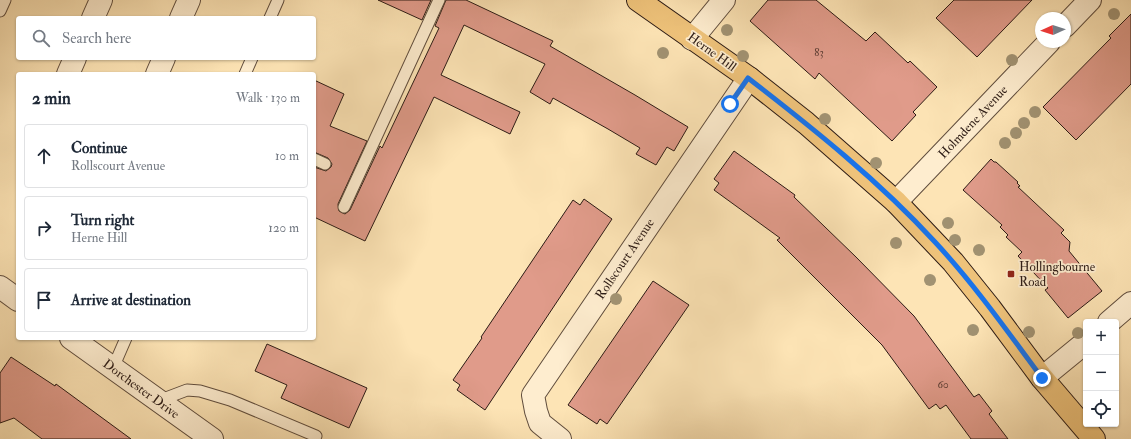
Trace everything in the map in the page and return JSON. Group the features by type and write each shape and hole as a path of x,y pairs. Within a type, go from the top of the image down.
{"main road":[{"name":"Herne Hill","path":"638,0 748,78 806,123 896,202 953,262 990,308 1042,378 1094,439"}],"street":[{"path":"94,16 101,0"},
{"path":"182,16 189,0"},
{"path":"692,39 724,0"},
{"path":"1071,20 1090,0"},
{"name":"Holmdene Avenue","path":"896,202 1043,48"},
{"path":"69,72 74,60"},
{"path":"158,72 163,60"},
{"name":"Rollscourt Avenue","path":"560,439 540,423 533,395 748,78"},
{"path":"1112,319 1131,303"},
{"name":"Dorchester Drive","path":"74,340 212,439"},
{"path":"1042,378 1083,344"}],"lane":[{"path":"0,11 5,0"},
{"path":"271,16 278,0"},
{"path":"344,207 439,0"},
{"path":"246,72 251,60"},
{"path":"316,160 325,164"},
{"path":"113,368 125,340"},
{"path":"158,401 187,390 200,391 230,400 316,436"}],"building":[{"path":"378,0 431,0 422,20"},
{"path":"446,0 466,0 553,41 550,46 688,127 674,151 667,147 656,165 636,154 640,148 608,129 553,98 550,104 530,92 545,64 464,25 441,75 520,112 510,134 434,97 365,241 316,218 316,168 326,171 332,164 328,158 316,153 316,81 344,94 330,126 367,141 338,204 339,211 345,214 350,210 380,146 382,148 439,28 435,26"},
{"path":"768,0 816,0 866,41 875,32 908,63 910,61 937,87 913,112 916,115 892,141 819,73 815,79 750,21"},
{"path":"954,0 1032,0 977,57 936,18"},
{"path":"1131,14 1131,84 1076,140 1043,107 1111,38 1109,36"},
{"path":"734,151 795,195 794,197 914,316 974,397 979,394 992,411 989,414 1008,439 971,439 946,405 940,409 936,404 929,409 882,345 777,240 780,238 714,190 719,183 714,179"},
{"path":"991,159 1018,182 1017,183 1020,186 1018,187 1064,230 1061,233 1070,242 1069,251 1102,291 1068,318 1045,290 1048,288 1018,256 1022,252 1006,237 1008,235 1000,227 1002,225 963,190"},
{"path":"584,199 612,219 485,410 457,390 460,385 453,380 573,200 580,205"},
{"path":"653,281 689,305 607,424 600,419 597,424 568,405"},
{"path":"267,344 367,388 349,428 281,398 287,385 255,371"},
{"path":"11,357 55,386 56,384 131,439 42,439 14,418 0,423 0,373"}],"place":[{"name":"Hollingbourne Road","path":"1011,274"}],"route":[{"path":"730,104 748,78 806,123 864,173 896,202 953,262 990,308 1042,378"}]}
